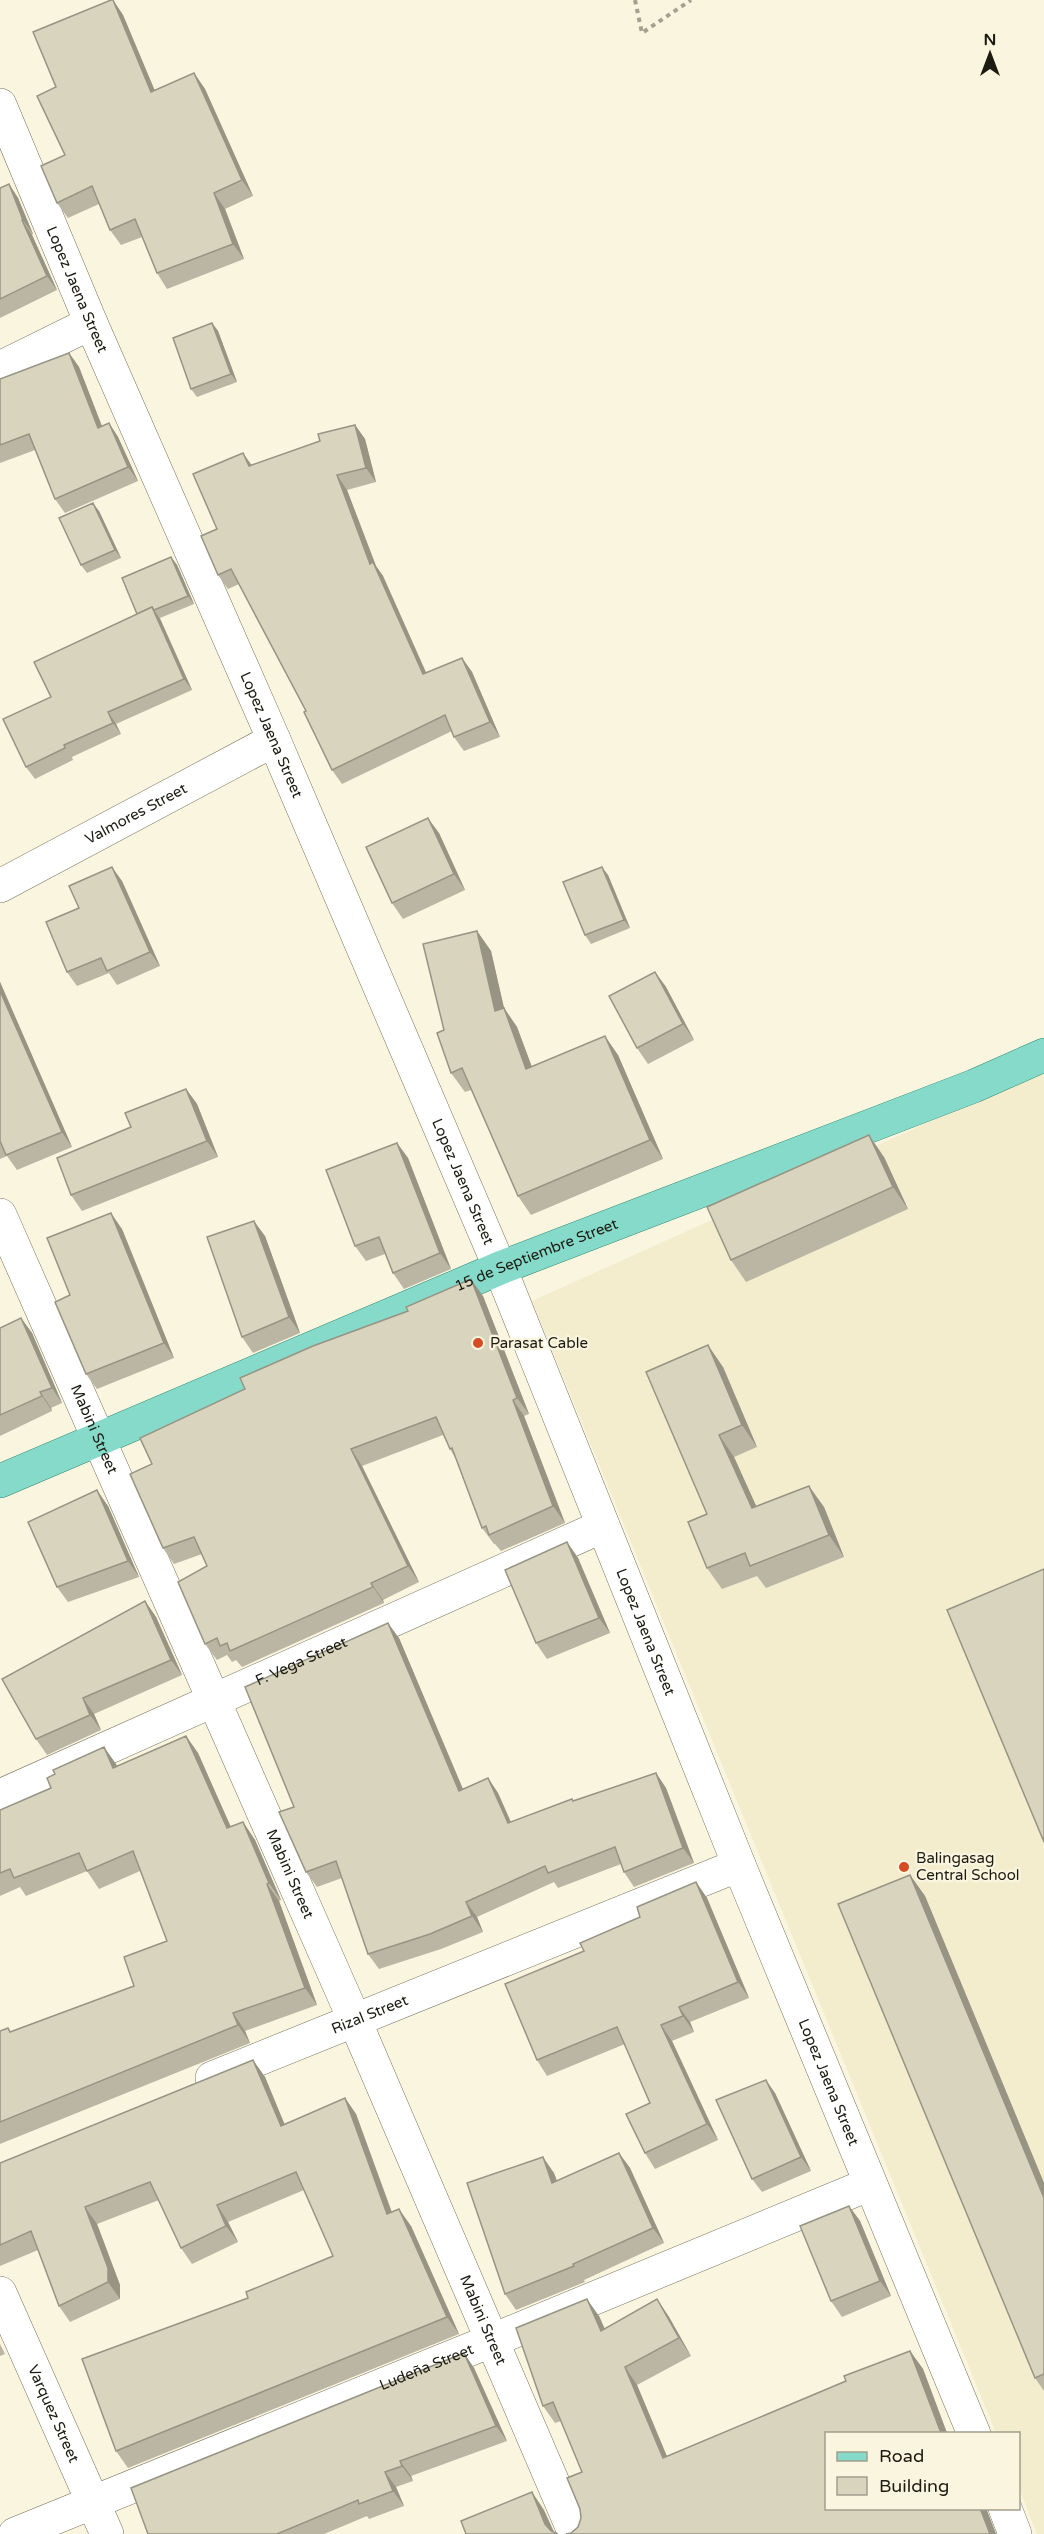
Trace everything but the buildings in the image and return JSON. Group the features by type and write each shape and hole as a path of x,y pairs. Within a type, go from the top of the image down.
{"main road":[{"name":"15 de Septiembre Street","path":"0,1481 500,1268 974,1086 1044,1055"}],"street":[{"name":"Lopez Jaena Street","path":"0,105 91,323 274,740 500,1268 739,1865 974,2432"},
{"path":"0,368 91,323"},
{"name":"Valmores Street","path":"0,886 274,740"},
{"name":"Mabini Street","path":"0,1215 355,2021 575,2534"},
{"name":"F. Vega Street","path":"0,1797 603,1526"},
{"name":"Rizal Street","path":"188,2088 739,1865"},
{"name":"Ludeña Street","path":"15,2534 870,2184"},
{"name":"Varquez Street","path":"0,2293 107,2534"},
{"path":"1006,2510 1015,2534"}],"path":[{"path":"635,0 642,33 691,0"}],"shaded area":[{"name":"Balingasag Central School","path":"1044,1070 1044,2534 1037,2534 1020,2491 1020,2432 996,2432 532,1301"}],"place":[{"name":"Parasat Cable","path":"478,1343"},
{"name":"Balingasag Central School","path":"904,1867"}]}
